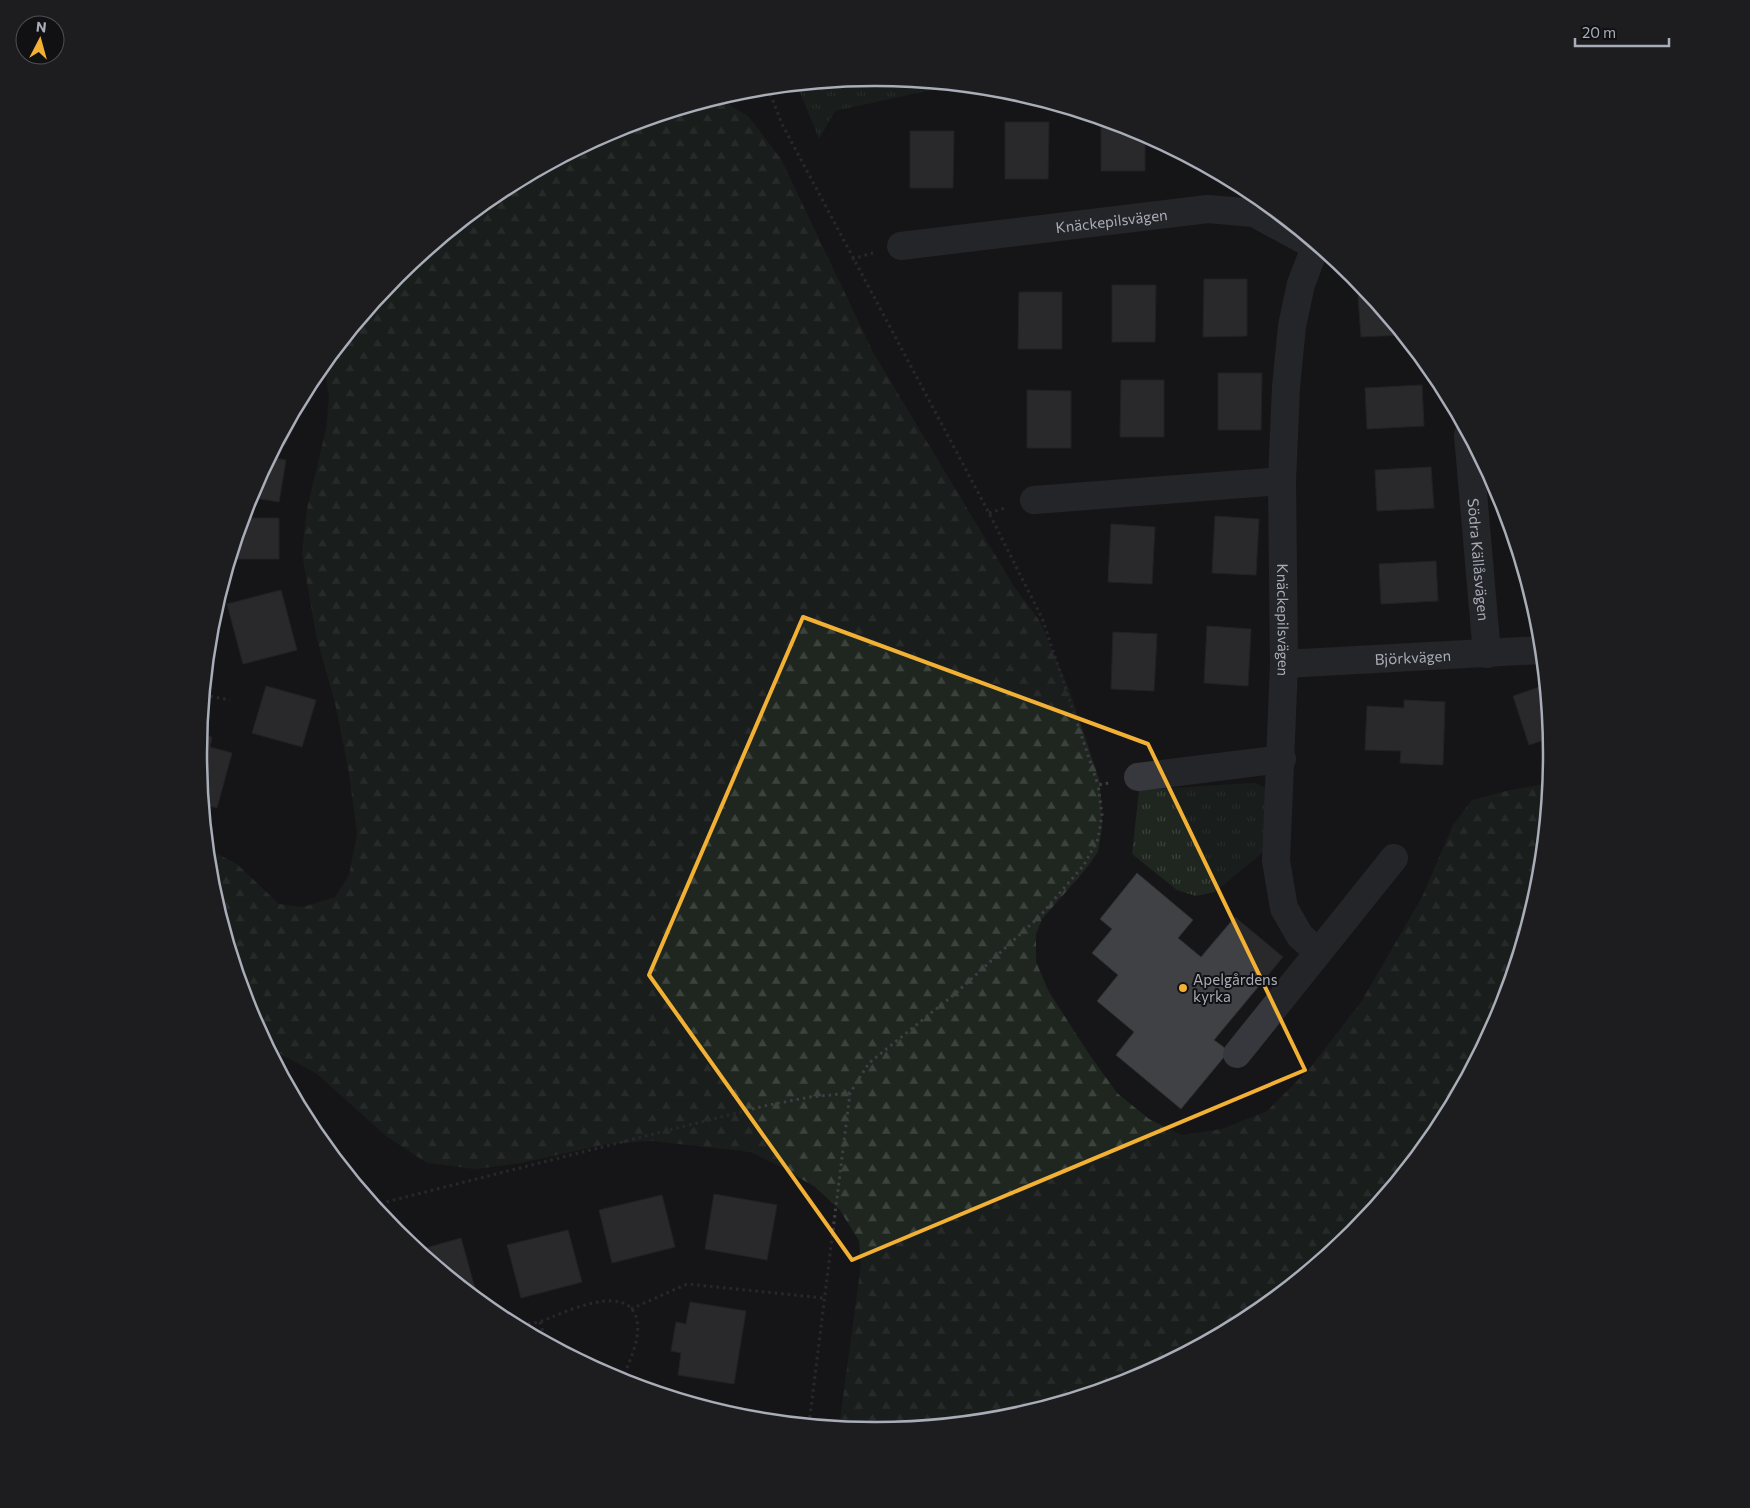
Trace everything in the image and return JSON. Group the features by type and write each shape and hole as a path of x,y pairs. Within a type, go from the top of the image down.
{"street":[{"name":"Knäckepilsvägen","path":"902,246 1208,209 1254,213 1294,234"},
{"name":"Knäckepilsvägen","path":"1314,251 1301,284 1292,326 1286,387 1282,480 1284,664 1282,759 1276,860 1284,908 1300,936 1317,951"},
{"name":"Södra Källåsvägen","path":"1469,450 1487,654"},
{"path":"1034,500 1282,480"},
{"name":"Björkvägen","path":"1284,664 1534,650"},
{"path":"1138,777 1282,759"},
{"path":"1236,1054 1317,951 1394,858"}],"path":[{"path":"771,95 795,150 989,513 1042,618 1098,785 1102,815 1098,839 1084,864 1039,917 956,993 869,1063 850,1093 845,1150 823,1298 810,1418"},
{"path":"210,696 230,700"},
{"path":"1098,785 1138,777"},
{"path":"382,1203 764,1106 810,1097 850,1093"},
{"path":"631,1308 687,1284 823,1298"},
{"path":"527,1324 540,1322 598,1301 616,1302 631,1308 638,1321 636,1340 625,1373"},
{"path":"540,1322 543,1333"}],"highlighted area":[{"path":"803,617 1148,744 1305,1070 852,1260 649,975"}],"green space":[{"path":"875,86 934,89 835,111 819,139 799,91"},
{"path":"727,103 748,116 781,159 874,354 1015,588 1039,620 1069,689 1100,782 1102,827 1098,852 1085,870 1042,919 1036,934 1036,962 1049,992 1117,1093 1149,1119 1182,1135 1222,1129 1267,1111 1310,1068 1361,1002 1422,897 1453,825 1472,800 1542,784 1537,841 1530,884 1520,927 1507,969 1492,1010 1474,1049 1430,1125 1405,1161 1377,1194 1315,1256 1282,1284 1246,1309 1170,1353 1131,1371 1048,1399 962,1416 875,1422 840,1420 861,1264 859,1241 840,1210 815,1187 783,1168 750,1152 652,1141 607,1144 521,1163 475,1169 427,1163 386,1136 317,1074 278,1052 258,1010 243,969 230,927 215,853 237,864 279,904 303,907 335,897 349,875 357,834 349,773 335,703 316,635 302,553 307,509 326,429 329,398 326,375 345,347 373,314 435,252 468,224 504,199 580,155 619,137 660,122"},
{"path":"1254,783 1269,789 1275,842 1215,892 1196,896 1177,890 1132,854 1139,790"}],"building":[{"path":"1005,122 1049,122 1048,179 1005,179"},
{"path":"1101,126 1145,143 1145,171 1101,171"},
{"path":"910,131 954,131 953,188 910,188"},
{"path":"1204,279 1247,279 1247,336 1203,337"},
{"path":"1112,285 1156,285 1155,342 1112,342"},
{"path":"1019,292 1062,292 1062,349 1018,349"},
{"path":"1358,296 1360,296 1395,335 1361,337"},
{"path":"1218,373 1262,373 1261,430 1218,430"},
{"path":"1121,380 1164,380 1164,437 1120,437"},
{"path":"1422,385 1424,426 1367,429 1365,388"},
{"path":"1027,390 1071,391 1071,448 1027,448"},
{"path":"298,419 285,445 284,444"},
{"path":"276,458 286,460 279,502 258,498"},
{"path":"1431,467 1434,508 1377,511 1375,470"},
{"path":"1215,516 1259,519 1256,575 1212,573"},
{"path":"251,518 279,518 279,559 237,559"},
{"path":"1111,524 1155,527 1152,584 1108,582"},
{"path":"1436,561 1438,601 1381,604 1379,564"},
{"path":"281,590 297,650 243,664 227,604"},
{"path":"1207,626 1251,629 1248,686 1204,683"},
{"path":"1113,632 1157,634 1154,691 1111,689"},
{"path":"266,686 316,700 302,747 252,733"},
{"path":"1539,687 1542,741 1529,745 1513,696"},
{"path":"1404,700 1445,702 1443,765 1400,763 1401,751 1365,750 1367,706 1404,708"},
{"path":"208,736 212,737 210,747 232,753 217,808 210,806"},
{"name":"Apelgårdens kyrka","path":"1137,873 1193,920 1178,938 1201,957 1235,917 1283,957 1214,1040 1229,1051 1181,1109 1116,1055 1134,1032 1097,1001 1118,975 1092,953 1112,929 1100,919"},
{"path":"714,1194 777,1205 767,1260 705,1249"},
{"path":"662,1195 675,1247 612,1263 599,1210"},
{"path":"568,1230 582,1282 521,1298 507,1245"},
{"path":"461,1238 475,1289 468,1284 426,1248"},
{"path":"690,1302 746,1311 734,1384 678,1375 681,1353 671,1351 676,1322 686,1324"}],"place":[{"name":"Apelgårdens kyrka","path":"1183,988"}]}
